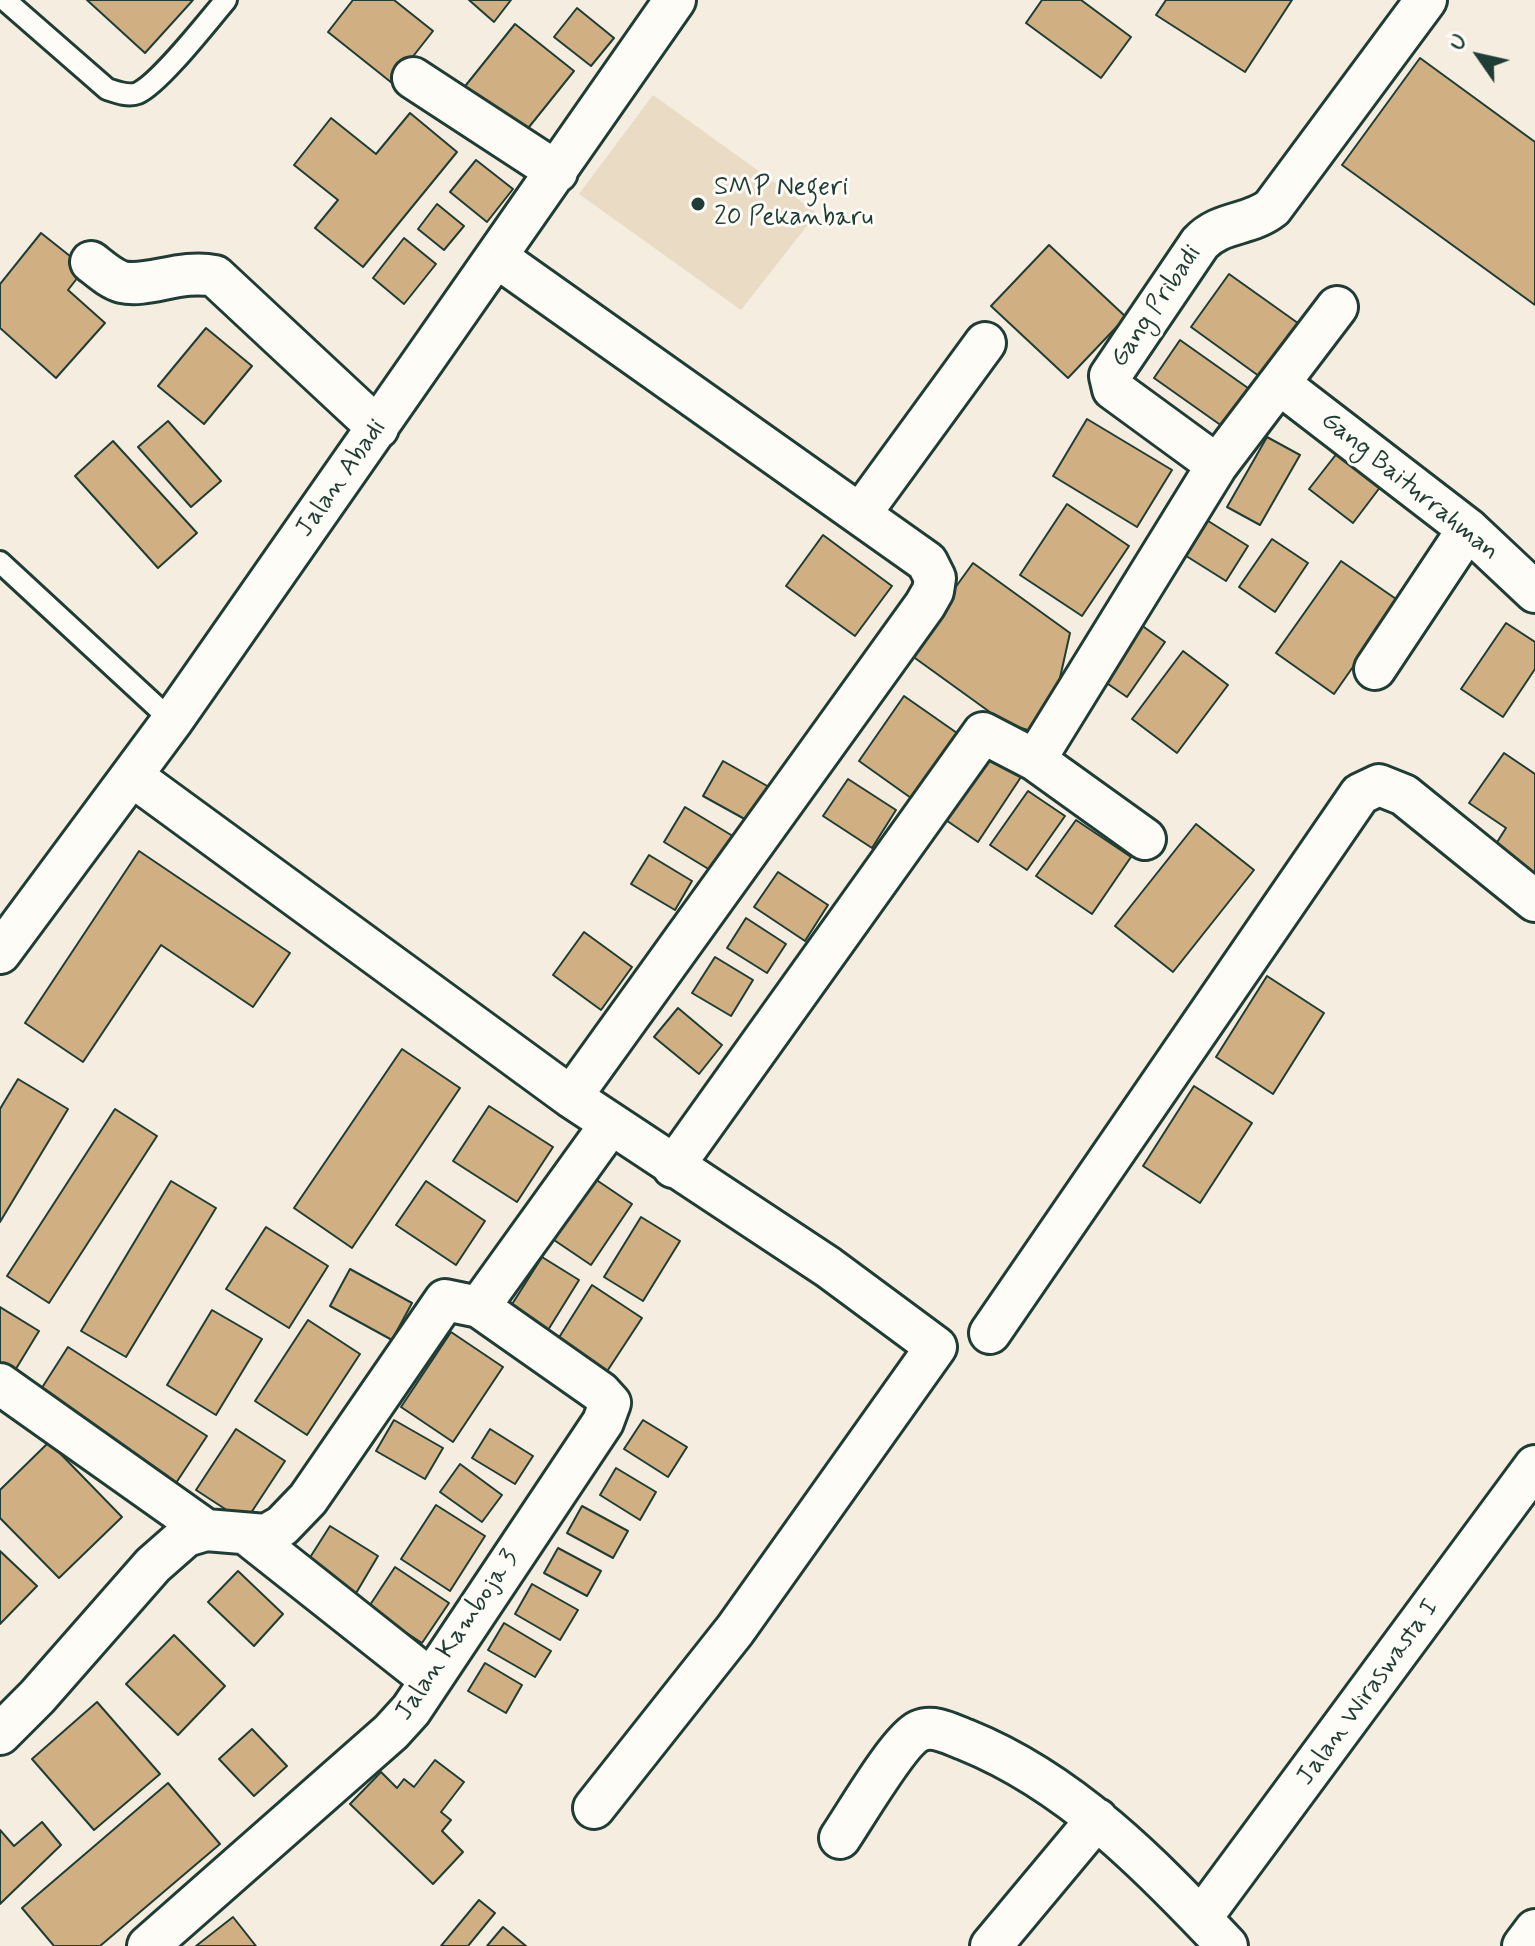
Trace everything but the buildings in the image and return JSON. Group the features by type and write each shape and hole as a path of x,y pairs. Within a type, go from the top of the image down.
{"street":[{"name":"Jalan Abadi","path":"0,953 172,721 498,258 675,0"},
{"name":"Gang Pribadi","path":"1217,465 1113,389 1110,376 1200,243 1210,232 1248,222 1272,208 1426,0"},
{"path":"413,78 557,172"},
{"path":"498,258 861,513 927,562 935,578 933,591 571,1097"},
{"path":"91,262 120,282 134,283 195,272 215,276 378,428"},
{"path":"1035,760 1217,465 1281,385 1337,307"},
{"path":"861,513 985,343"},
{"name":"Gang Baiturrahman","path":"1281,385 1468,529 1535,592"},
{"path":"1375,669 1468,529"},
{"path":"673,1167 983,733 1035,760 1145,839"},
{"path":"132,776 610,1125 828,1267 936,1347 735,1630 594,1808"},
{"path":"990,1333 1360,794 1379,785 1404,795 1535,901"},
{"path":"0,1734 37,1697 153,1565 186,1536 206,1530 249,1536 266,1535 282,1526 308,1499 440,1307 452,1299 479,1307 610,1125"},
{"name":"Jalan Kamboja 3","path":"148,1946 391,1732 431,1680 609,1411 610,1403 600,1392 479,1307"},
{"path":"0,1384 206,1530"},
{"name":"Jalan Wiraswasta I","path":"1214,1932 1535,1466"},
{"path":"249,1536 431,1680"},
{"path":"840,1838 907,1740 925,1729 942,1731 1020,1765 1048,1781 1097,1819 1214,1932"},
{"path":"991,1946 1097,1819"},
{"path":"1523,1946 1535,1930"}],"lane":[{"path":"5,0 107,89 123,94 138,93 158,77 226,0"},
{"path":"0,562 172,721"}],"shaded area":[{"name":"SMP Negeri 20 Pekanbaru","path":"653,95 817,213 741,310 579,194"}],"place":[{"name":"SMP Negeri 20 Pekanbaru","path":"698,204"}]}
